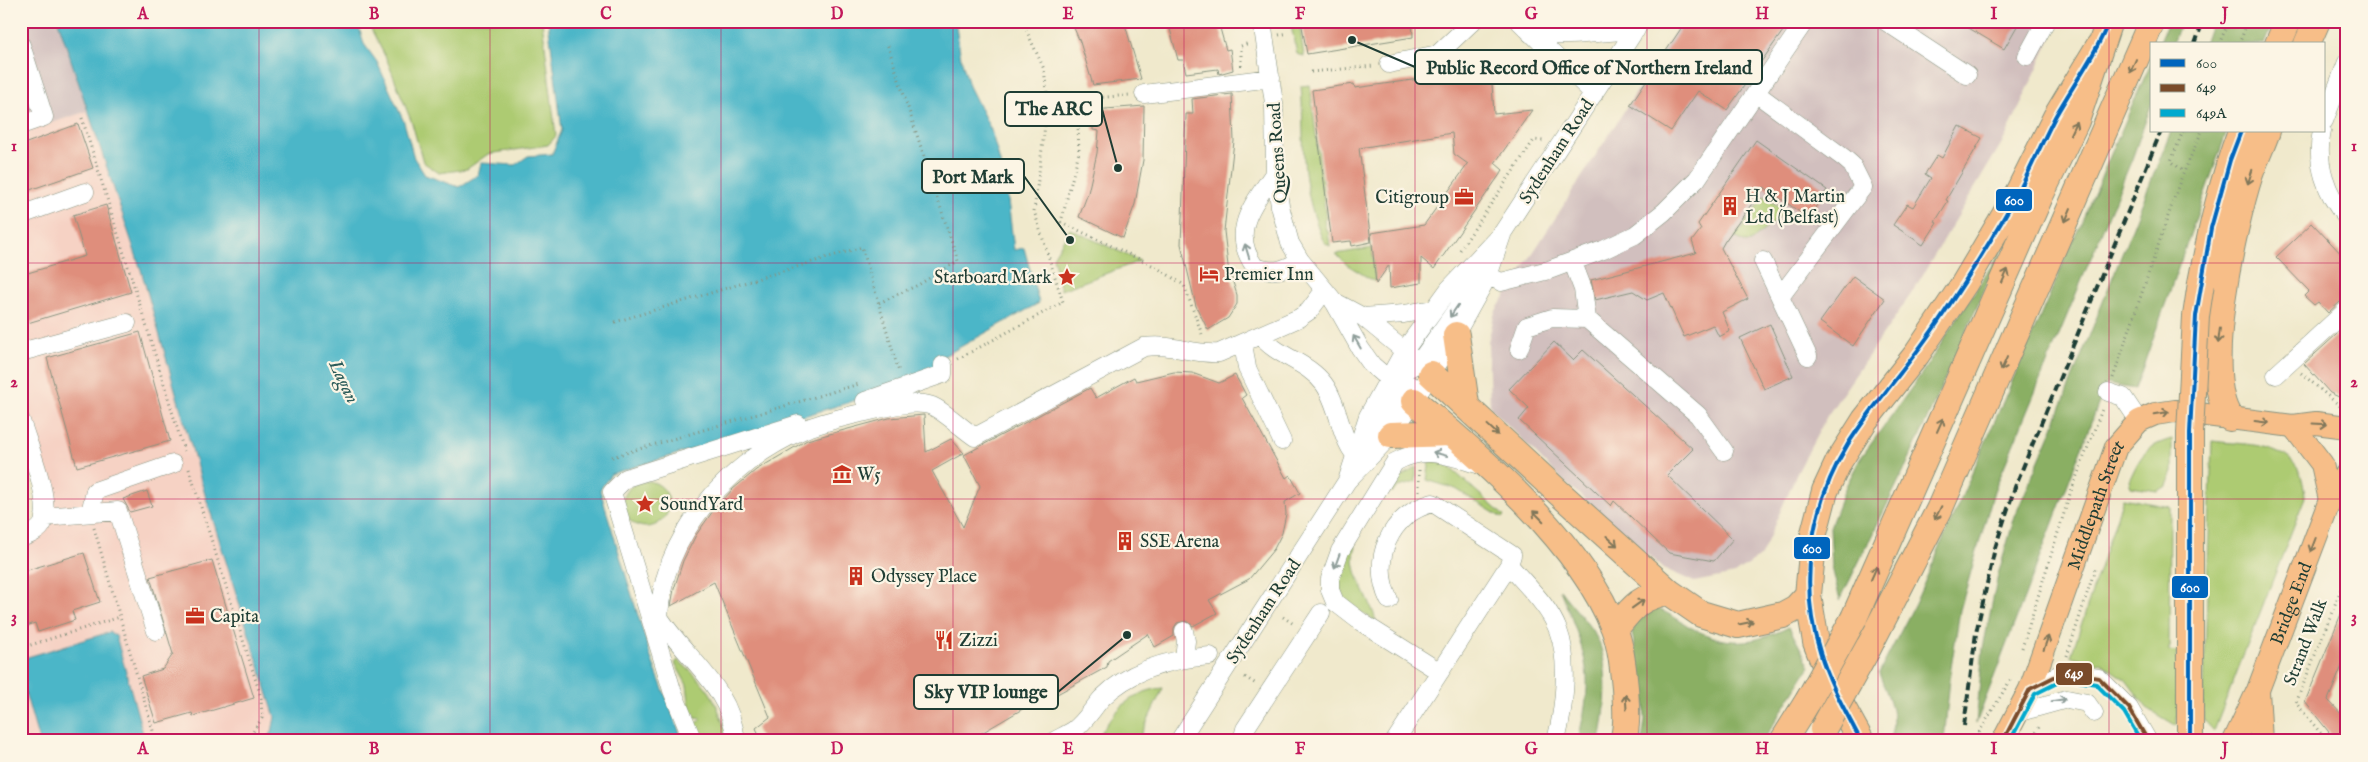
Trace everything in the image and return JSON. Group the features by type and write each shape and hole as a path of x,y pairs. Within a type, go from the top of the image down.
{"highway":[{"path":"1783,741 1808,701 1854,618 2040,196 2076,121 2109,21"},
{"path":"1819,735 1868,648 1939,510 2152,21"},
{"path":"2279,42 2288,21"},
{"path":"2308,42 2317,21"},
{"path":"1861,741 1840,703 1816,642 1808,595 1814,533 1825,491 1839,461 1865,420 1917,354 1964,284 2018,193 2056,117 2100,46"},
{"path":"2190,741 2190,433 2196,316 2211,228 2230,160 2241,132"},
{"path":"2230,418 2224,406 2218,376 2218,346 2227,274 2237,222 2248,182 2267,132"},
{"path":"1456,335 1466,404"},
{"path":"1425,369 1466,404 1558,492 1669,592 1700,614 1738,625 1783,615 1796,608 1808,595"},
{"path":"1408,395 1487,466 1554,532 1600,598 1615,629 1623,669 1626,702 1623,741"},
{"path":"1391,435 1451,433"},
{"path":"1615,629 1634,605 1653,594 1669,592"}],"main road":[{"name":"Middlepath Street","path":"2003,741 2020,712 2022,681 2116,447 2139,421 2155,414 2175,411 2293,426 2346,419"},
{"path":"2293,426 2322,464 2330,500"},
{"name":"Bridge End","path":"2234,741 2258,690 2330,500 2347,473"},
{"path":"2258,690 2261,741"}],"street":[{"name":"Queens Road","path":"1262,21 1271,78 1275,172 1286,230 1300,260 1328,295 1360,348 1387,379 1408,395"},
{"path":"1389,64 1438,54 1473,21"},
{"path":"1387,379 1425,369 1464,295 1480,272 1501,282 1506,282 1573,262 1635,235 1664,212 1698,179 1805,21"},
{"path":"1884,21 1967,75"},
{"path":"2027,56 2046,21"},
{"path":"1525,28 1553,37 1639,25"},
{"name":"Sydenham Road","path":"1359,455 1391,435 1408,395 1425,369 1456,335 1480,272 1504,232 1639,25"},
{"path":"1525,28 1594,94"},
{"path":"21,45 44,117 21,125"},
{"path":"2326,116 2347,62"},
{"path":"1144,94 1271,78"},
{"path":"1757,94 1852,165 1863,187 1780,297"},
{"path":"2322,132 2320,165 2332,198 2347,218"},
{"path":"1275,172 1246,217 1244,235 1246,250 1256,266 1266,270 1284,270 1300,260"},
{"path":"21,215 85,192"},
{"name":"Sydenham Road","path":"1179,741 1347,481 1359,455 1368,416 1404,351 1433,309 1494,259 1504,232"},
{"path":"1763,261 1808,356"},
{"path":"1573,262 1583,288 1587,318"},
{"name":"Queens Road","path":"1328,295 1363,317 1425,369"},
{"path":"736,741 724,699 659,617 660,602 670,565 682,537 696,514 733,475 764,452 801,431 833,418 894,404 931,406 975,437 1144,347 1171,345 1209,354 1219,353 1299,318 1328,295"},
{"path":"1363,317 1404,314 1433,309"},
{"path":"2276,375 2347,310"},
{"path":"1519,349 1527,326 1552,318 1587,318 1698,415 1724,451"},
{"path":"21,352 127,323"},
{"path":"1260,335 1268,346 1307,367 1324,384 1340,415 1345,435 1359,455 1374,432 1408,395"},
{"path":"1242,343 1247,368 1282,441"},
{"path":"693,741 672,690 612,492 626,478 795,425 944,374 943,365"},
{"path":"2108,392 2123,396 2139,421"},
{"path":"21,421 46,506 42,525 35,532 21,538"},
{"path":"1440,672 1361,622 1335,602 1330,590 1330,579 1340,551 1395,462 1406,456 1428,451 1487,466"},
{"path":"90,513 95,491 181,459"},
{"path":"1389,600 1381,585 1380,566 1382,550 1404,518 1419,506 1433,503 1512,555 1509,566 1395,741"},
{"path":"44,517 118,511 156,631"},
{"path":"1509,566 1542,603 1558,630 1564,667 1564,694 1563,712 1556,741"},
{"path":"1245,741 1243,737 1245,729 1321,613"},
{"path":"1184,631 1186,641 1184,658"},
{"path":"1057,740 1076,729 1103,698 1122,681 1145,669 1184,658 1210,656"},
{"path":"2022,681 2064,672 2099,678 2129,708 2148,741"},
{"path":"2020,712 2067,699 2087,703 2094,713"}],"path":[{"path":"943,365 964,357 1063,302 1034,210 1048,102 1044,69 1022,21"},
{"path":"2220,42 2229,21"},
{"path":"2239,42 2248,21"},
{"path":"878,303 918,285 958,261 888,43"},
{"path":"1311,72 1389,64"},
{"path":"1048,102 1144,94"},
{"path":"1077,99 1079,152 1061,222 1156,267 1184,285 1209,354"},
{"path":"82,118 109,199 181,459 261,697 262,718 247,741"},
{"path":"2183,132 2171,161 2184,172"},
{"path":"2020,654 2070,494 2108,392 2184,172 2202,132"},
{"path":"1460,251 1534,140"},
{"path":"615,322 862,247 899,372 889,375"},
{"path":"2290,362 2346,419"},
{"path":"612,457 861,384"},
{"path":"1419,461 1419,506"},
{"path":"2070,494 2075,499"},
{"path":"90,513 156,741"},
{"path":"2066,660 2097,564"},
{"name":"Strand Walk","path":"2326,741 2296,703 2347,574"},
{"path":"21,648 120,617"},
{"path":"1974,741 2022,681"}],"shaded area":[{"path":"21,21 65,21 94,109 21,133"},
{"path":"1682,21 2059,21 2006,136 1913,291 1827,416 1796,475 1761,556 1735,574 1694,582 1663,568 1559,477 1490,407 1488,342 1495,312"},
{"path":"94,109 282,715 273,741 21,741 21,543 50,508 21,406 21,133"}],"green space":[{"path":"367,21 542,21 556,136 548,145 488,154 467,169 439,173 423,162 412,123 387,60"},
{"path":"1290,21 1299,21 1304,56 1297,54"},
{"path":"2168,21 2181,21 2174,42 2160,42"},
{"path":"2212,21 2274,21 2265,42 2205,42"},
{"path":"2150,65 2150,109 2132,159 1994,491 1960,610 1951,668 1944,741 1889,741 1892,731 1893,714 1879,673 1915,604"},
{"path":"1310,85 1326,218 1324,220 1330,246 1325,242 1320,233 1307,189 1301,86"},
{"path":"2171,132 2227,132 2135,389 2106,384 1976,724 1983,648 1998,575 2015,516 2049,437"},
{"path":"1764,196 1782,209 1780,216 1751,242 1744,242 1735,237"},
{"path":"1070,229 1140,261 1061,290 1053,257"},
{"path":"2004,246 1907,464 1840,600 1832,567 1830,527 1846,486 1860,459 1920,376"},
{"path":"1372,248 1375,282 1346,264 1336,254"},
{"path":"2172,439 2172,472 2167,486 2157,491 2131,487 2129,481 2144,454 2155,445"},
{"path":"2212,441 2262,446 2284,455 2300,473 2305,497 2214,731 2203,719"},
{"path":"1430,460 1447,465 1504,516 1502,518 1456,489 1427,480"},
{"path":"1416,467 1416,482 1398,487 1392,493 1390,490 1397,480"},
{"path":"646,481 659,485 665,491 669,504 665,517 659,523 646,527 633,523 627,517 623,504 627,491 633,485"},
{"path":"2123,498 2170,507 2169,651 2177,652 2177,726 2147,708 2126,680 2102,664 2071,656"},
{"path":"1349,543 1356,547 1354,556 1357,575 1374,613 1376,622 1350,604 1343,597 1340,590 1340,573"},
{"path":"1560,590 1590,627 1602,651 1606,690 1600,741 1578,741 1587,695 1586,668 1579,638"},
{"path":"1652,607 1703,633 1728,641 1751,640 1789,627 1810,666 1763,741 1642,741 1645,720 1644,691 1632,633 1637,621"},
{"path":"678,660 705,686 719,711 727,737 719,741 700,741 694,726 701,719 691,717 687,685 675,663"},
{"path":"1163,688 1138,741 1096,741 1109,721 1123,705 1141,694"}],"water":[{"name":"Lagan","path":"58,21 357,21 364,44 377,62 404,122 414,158 425,175 459,187 478,175 481,163 515,165 528,156 552,154 562,130 548,21 955,21 961,58 969,86 991,130 1006,184 1014,250 1024,248 1039,303 937,360 940,371 847,403 611,474 600,490 651,658 683,741 266,741 272,732 275,717 206,498 141,270"},
{"path":"110,632 116,636 145,741 39,741 21,678 21,659"}],"building":[{"path":"1071,21 1124,21 1141,79 1093,85 1080,42"},
{"path":"1168,21 1218,21 1226,50 1230,49 1233,70 1219,74 1218,69 1186,73 1183,60 1178,60"},
{"path":"1301,21 1412,21 1413,37 1307,54"},
{"path":"1686,21 1790,21 1727,110 1698,91 1671,131 1630,105"},
{"path":"1957,21 2020,21 2004,49"},
{"name":"Citigroup","path":"1491,69 1494,114 1532,110 1495,163 1503,170 1434,269 1421,258 1421,283 1390,288 1389,265 1376,284 1371,233 1424,225 1468,164 1454,154 1452,133 1359,148 1371,242 1352,246 1351,241 1332,243 1312,90 1354,84 1355,88"},
{"path":"1232,94 1234,141 1224,231 1228,266 1237,295 1237,304 1228,318 1208,330 1196,306 1181,244 1186,114 1193,114 1192,99"},
{"path":"1144,106 1143,160 1135,204 1123,238 1079,217 1088,193 1097,153 1099,131 1093,130 1093,110"},
{"path":"78,124 93,168 21,193 21,145"},
{"path":"1959,126 1982,138 1946,200 1948,201 1935,222 1937,223 1923,245 1893,225 1907,204 1913,207 1931,178 1925,174 1937,155 1942,158"},
{"path":"1756,140 1827,190 1808,218 1764,187 1725,241 1721,248 1748,299 1722,312 1730,331 1719,337 1713,325 1684,337 1664,293 1647,300 1633,291 1595,300 1591,280 1696,253 1692,241 1701,229 1698,224"},
{"path":"106,205 131,292 21,325 21,275 85,256 73,215"},
{"path":"2312,223 2347,260 2347,300 2340,302 2328,313 2318,302 2314,305 2304,296 2309,291 2276,257"},
{"path":"1853,276 1885,299 1853,346 1820,322"},
{"path":"1770,324 1793,376 1764,389 1740,338"},
{"path":"2347,325 2347,396 2339,397 2330,393 2304,364"},
{"path":"140,332 170,441 77,467 47,358"},
{"path":"1554,342 1573,360 1583,350 1693,449 1667,475 1733,539 1714,561 1669,553 1614,501 1611,506 1519,420 1529,408 1509,389"},
{"path":"1174,372 1192,373 1219,383 1235,375 1246,395 1242,398 1286,478 1290,475 1300,493 1285,502 1286,514 1282,533 1274,549 1249,579 1209,600 1217,613 1193,626 1187,621 1177,623 1174,628 1174,636 1155,647 1148,634 1108,661 1107,667 1046,700 1043,697 968,741 771,741 760,737 756,728 770,717 714,582 671,606 683,561 696,535 713,511 733,489 756,470 807,440 889,418 924,415 926,452 951,439 964,453 932,471 963,527 980,486 964,455 1090,388 1096,398 1134,377 1136,381"},
{"path":"147,491 152,506 130,512 123,499"},
{"path":"84,553 100,602 72,611 75,620 38,632 35,623 21,628 21,572"},
{"name":"Capita","path":"212,560 254,698 193,716 192,713 156,723 141,676 163,669 173,654 150,577"},
{"path":"2346,602 2347,654 2328,700 2347,720 2347,741 2336,741 2305,702"}],"railway":[{"path":"2196,42 2203,21"},
{"path":"1964,726 1976,633 1995,548 2015,487 2161,132"}],"transit line":[{"name":"600","path":"1861,741 1828,675 1813,626 1809,572 1817,518 1825,492 1835,467 1848,444 1962,287 2021,187 2055,117 2091,58 2109,21"},
{"name":"600","path":"2190,741 2190,433 2196,316 2211,228 2230,160 2241,132"},
{"name":"649","path":"2003,741 2030,689 2064,672 2099,678 2129,708 2148,741"},
{"name":"649A","path":"2010,741 2035,694 2065,679 2096,684 2124,712 2141,741"}],"place":[{"name":"Public Record Office of Northern Ireland","path":"1352,40"},
{"name":"The ARC","path":"1118,168"},
{"name":"Citigroup","path":"1464,197"},
{"name":"H & J Martin Ltd (Belfast)","path":"1730,206"},
{"name":"Port Mark","path":"1070,240"},
{"name":"Premier Inn","path":"1209,274"},
{"name":"Starboard Mark","path":"1067,277"},
{"name":"W5","path":"842,474"},
{"name":"SoundYard","path":"645,504"},
{"name":"SSE Arena","path":"1125,541"},
{"name":"Odyssey Place","path":"856,576"},
{"name":"Capita","path":"195,616"},
{"name":"Sky VIP lounge","path":"1127,635"},
{"name":"Zizzi","path":"944,640"}]}
